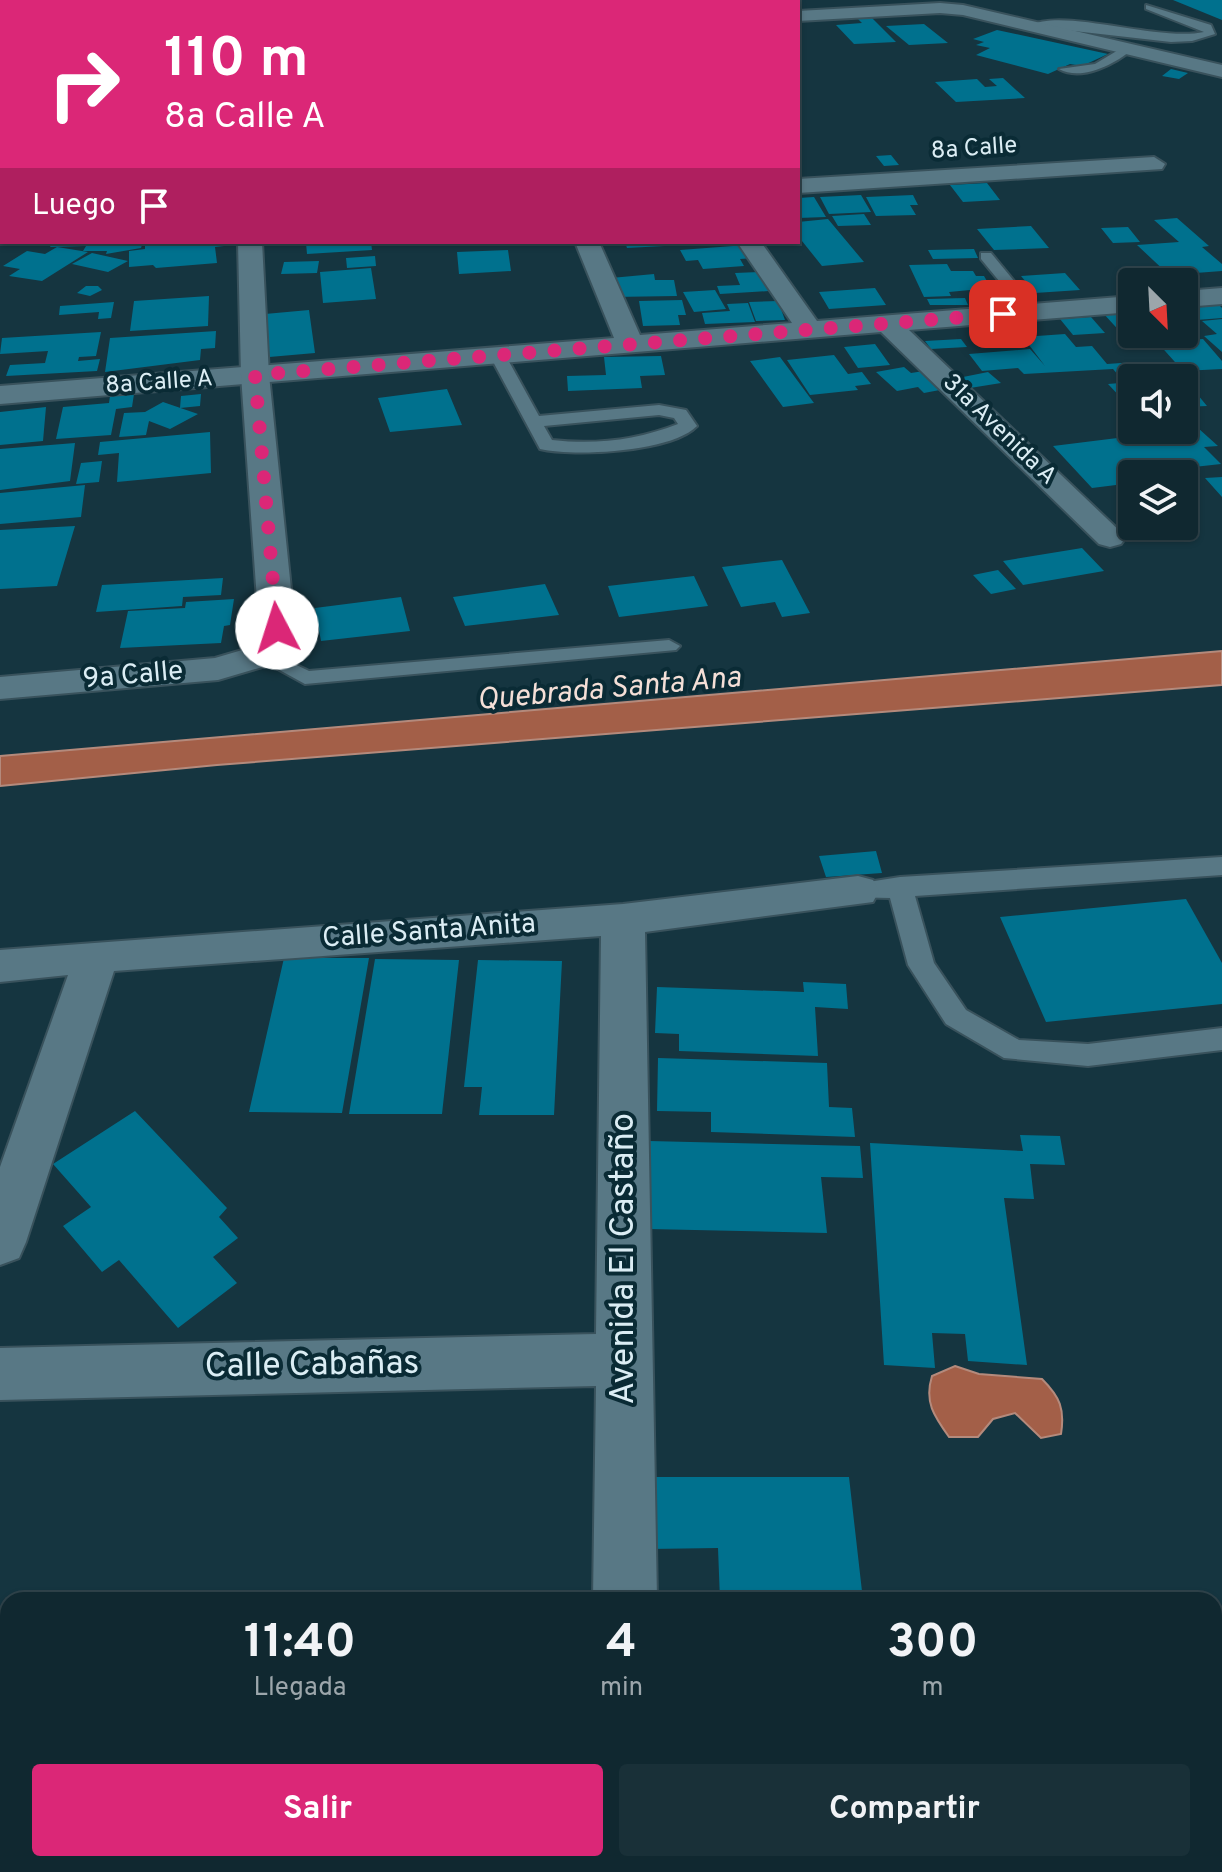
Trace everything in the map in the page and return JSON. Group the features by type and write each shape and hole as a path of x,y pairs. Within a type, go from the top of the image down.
{"street":[{"path":"800,16 938,4 1222,71"},
{"name":"8a Calle","path":"800,186 1154,164"},
{"path":"250,244 255,375 277,628 263,655"},
{"path":"588,244 631,345"},
{"path":"750,244 810,330"},
{"path":"1198,298 1222,296"},
{"name":"8a Calle A","path":"0,395 1118,305"},
{"name":"31a Avenida A","path":"888,324 1110,537"},
{"name":"9a Calle","path":"0,688 218,669 263,655"},
{"name":"Calle Santa Anita","path":"0,966 97,956 623,919 858,891"},
{"name":"Avenida El Castaño","path":"623,919 625,1592"},
{"path":"0,1242 97,956"},
{"name":"Calle Cabañas","path":"0,1374 624,1359"}],"lane":[{"path":"1035,26 1053,23 1107,27 1181,39 1210,34 1207,27 1195,21 1150,7"},
{"path":"1065,69 1098,67 1129,48"},
{"path":"986,256 1032,312"},
{"path":"498,356 546,445 579,450 655,440 688,426 680,414 659,410 534,422"},
{"path":"263,655 305,678 669,646"},
{"path":"858,891 1222,866"},
{"path":"900,886 921,965 956,1017 1014,1050 1088,1055 1222,1039"}],"shaded area":[{"path":"1222,651 1222,685 217,765 0,786 0,756"},
{"path":"955,1366 979,1374 1042,1379 1060,1404 1061,1434 1041,1438 1015,1413 993,1419 978,1437 949,1437 932,1408 929,1394 932,1376"}],"building":[{"path":"1173,0 1222,0 1222,20"},
{"path":"869,15 896,42 854,44 836,25 862,23 855,16"},
{"path":"924,24 948,43 909,45 886,26"},
{"path":"997,30 1108,54 1082,66 1070,64 1048,74 976,55 990,48 976,45 984,42 973,39"},
{"path":"1171,69 1188,73 1179,79 1162,76"},
{"path":"1003,78 1025,98 956,102 935,82 977,79 985,87 997,86 989,79"},
{"path":"891,155 899,165 884,166 876,156"},
{"path":"987,183 1000,200 963,202 950,185"},
{"path":"861,195 871,212 829,214 820,197"},
{"path":"913,195 918,205 910,205 916,215 876,216 866,197"},
{"path":"814,197 826,217 800,218 800,198"},
{"path":"864,214 871,225 838,226 832,216"},
{"path":"1177,218 1209,246 1202,247 1222,264 1222,271 1198,273 1198,268 1162,268 1137,245 1179,242 1154,220"},
{"path":"828,219 864,262 822,266 800,238 800,222"},
{"path":"1031,226 1049,248 994,250 977,229"},
{"path":"1128,227 1140,242 1113,243 1101,228"},
{"path":"52,244 142,244 141,248 106,254 107,251 83,251 86,246 50,247"},
{"path":"145,244 224,246 215,247 217,263 129,267 129,251 145,249"},
{"path":"306,244 371,244 372,250 307,254"},
{"path":"626,244 683,245 627,248"},
{"path":"746,245 754,258 740,259 744,266 703,269 698,260 686,261 680,250"},
{"path":"57,247 88,252 42,281 9,276 20,269 3,266 27,251 45,254"},
{"path":"974,249 978,258 933,259 928,250"},
{"path":"508,250 511,271 459,274 457,252"},
{"path":"92,253 128,261 108,272 72,264"},
{"path":"375,256 376,266 347,268 346,258"},
{"path":"319,261 317,273 281,274 284,262"},
{"path":"947,264 951,271 973,271 976,276 984,276 991,288 949,292 951,296 924,297 909,265"},
{"path":"371,268 376,299 323,303 320,272"},
{"path":"759,272 769,291 720,294 717,286 740,285 735,273"},
{"path":"1065,273 1080,290 1035,293 1021,276"},
{"path":"654,274 655,280 674,280 677,296 612,297 611,278"},
{"path":"86,286 98,286 102,290 90,296 77,293"},
{"path":"875,288 886,305 829,309 819,292"},
{"path":"715,290 726,309 694,312 683,292"},
{"path":"209,296 208,326 130,331 134,301"},
{"path":"965,298 968,305 930,305 927,299"},
{"path":"682,300 686,315 678,315 680,325 643,326 639,301"},
{"path":"778,301 785,320 756,321 749,302"},
{"path":"114,302 111,318 98,319 99,312 59,315 60,306"},
{"path":"748,303 755,322 705,324 702,313 730,311 727,304"},
{"path":"1218,304 1222,308 1222,318 1198,320 1198,306"},
{"path":"309,310 315,353 258,358 254,315"},
{"path":"1118,311 1118,329 1102,312"},
{"path":"1091,317 1105,333 1073,335 1060,319"},
{"path":"1222,319 1222,352 1204,336 1217,334 1202,321"},
{"path":"216,331 215,348 201,349 200,360 105,372 110,338"},
{"path":"101,332 96,356 79,357 78,361 100,359 97,371 6,376 10,365 45,363 48,351 0,354 2,338"},
{"path":"1065,334 1076,347 1092,346 1107,364 1135,362 1137,364 1118,364 1118,375 1113,369 1024,374 1018,368 982,371 969,354 1030,349 1045,366 1023,337"},
{"path":"961,339 967,347 931,349 925,341"},
{"path":"1198,339 1203,339 1222,361 1222,369 1198,370 1198,364 1177,364 1162,348 1198,348"},
{"path":"875,344 890,365 858,368 844,347"},
{"path":"834,355 848,374 862,372 871,384 855,386 858,390 810,395 787,360"},
{"path":"661,356 665,375 640,376 642,388 568,391 567,376 606,375 604,357"},
{"path":"780,357 814,403 783,407 750,361"},
{"path":"904,367 911,373 924,371 945,389 924,393 918,387 897,391 876,372"},
{"path":"988,372 1001,383 970,388 958,378"},
{"path":"1118,383 1118,395 1108,384"},
{"path":"447,389 462,425 390,432 378,398"},
{"path":"134,394 132,407 116,409 111,435 56,439 63,407 109,403 110,396"},
{"path":"201,394 200,406 180,408 181,396"},
{"path":"1198,395 1207,406 1198,406"},
{"path":"163,402 198,414 170,429 149,421 146,435 119,437 124,413 145,412"},
{"path":"46,407 43,441 0,445 0,412"},
{"path":"1198,428 1218,446 1204,447 1221,464 1198,467 1198,460 1118,460 1118,485 1092,488 1053,446 1118,438 1118,444 1198,444"},
{"path":"210,432 211,473 117,482 119,453 98,455 100,442"},
{"path":"75,443 70,481 0,490 0,449"},
{"path":"102,461 99,482 76,484 81,463"},
{"path":"1222,477 1222,497 1205,478"},
{"path":"85,485 81,517 0,524 0,493"},
{"path":"75,526 57,586 0,589 0,530"},
{"path":"1082,548 1104,571 1023,585 1003,561"},
{"path":"782,560 810,613 782,617 775,602 741,607 722,567"},
{"path":"998,570 1016,589 991,594 973,575"},
{"path":"694,576 708,606 619,617 608,586"},
{"path":"223,578 221,595 183,597 182,606 96,612 102,585"},
{"path":"545,584 559,615 465,626 453,597"},
{"path":"401,597 410,631 321,641 315,608"},
{"path":"234,599 230,625 224,626 221,643 120,648 128,611 185,608 186,602"},
{"path":"876,851 882,873 826,877 819,856"},
{"path":"1186,899 1222,963 1222,1004 1046,1022 1000,917"},
{"path":"284,958 369,958 342,1113 249,1112"},
{"path":"375,959 459,960 442,1114 349,1114"},
{"path":"478,960 562,961 554,1115 479,1115 482,1087 464,1087"},
{"path":"803,982 846,984 848,1009 815,1007 818,1056 679,1051 679,1034 655,1033 657,987 804,992"},
{"path":"658,1058 827,1063 829,1107 852,1108 855,1137 711,1132 711,1112 657,1111"},
{"path":"135,1111 227,1208 219,1217 238,1238 213,1257 237,1283 178,1328 119,1260 102,1272 63,1226 91,1207 53,1164"},
{"path":"1020,1135 1060,1136 1065,1165 1030,1164 1034,1199 1004,1198 1027,1365 968,1361 965,1334 932,1333 935,1368 884,1365 870,1143 1023,1151"},
{"path":"649,1141 860,1146 863,1178 821,1177 827,1233 648,1229"},
{"path":"648,1477 849,1477 862,1592 720,1592 718,1548 649,1549"}],"route":[{"path":"277,628 255,375 1003,314"}],"water label":[{"name":"Quebrada Santa Ana","path":"609,690"}]}
